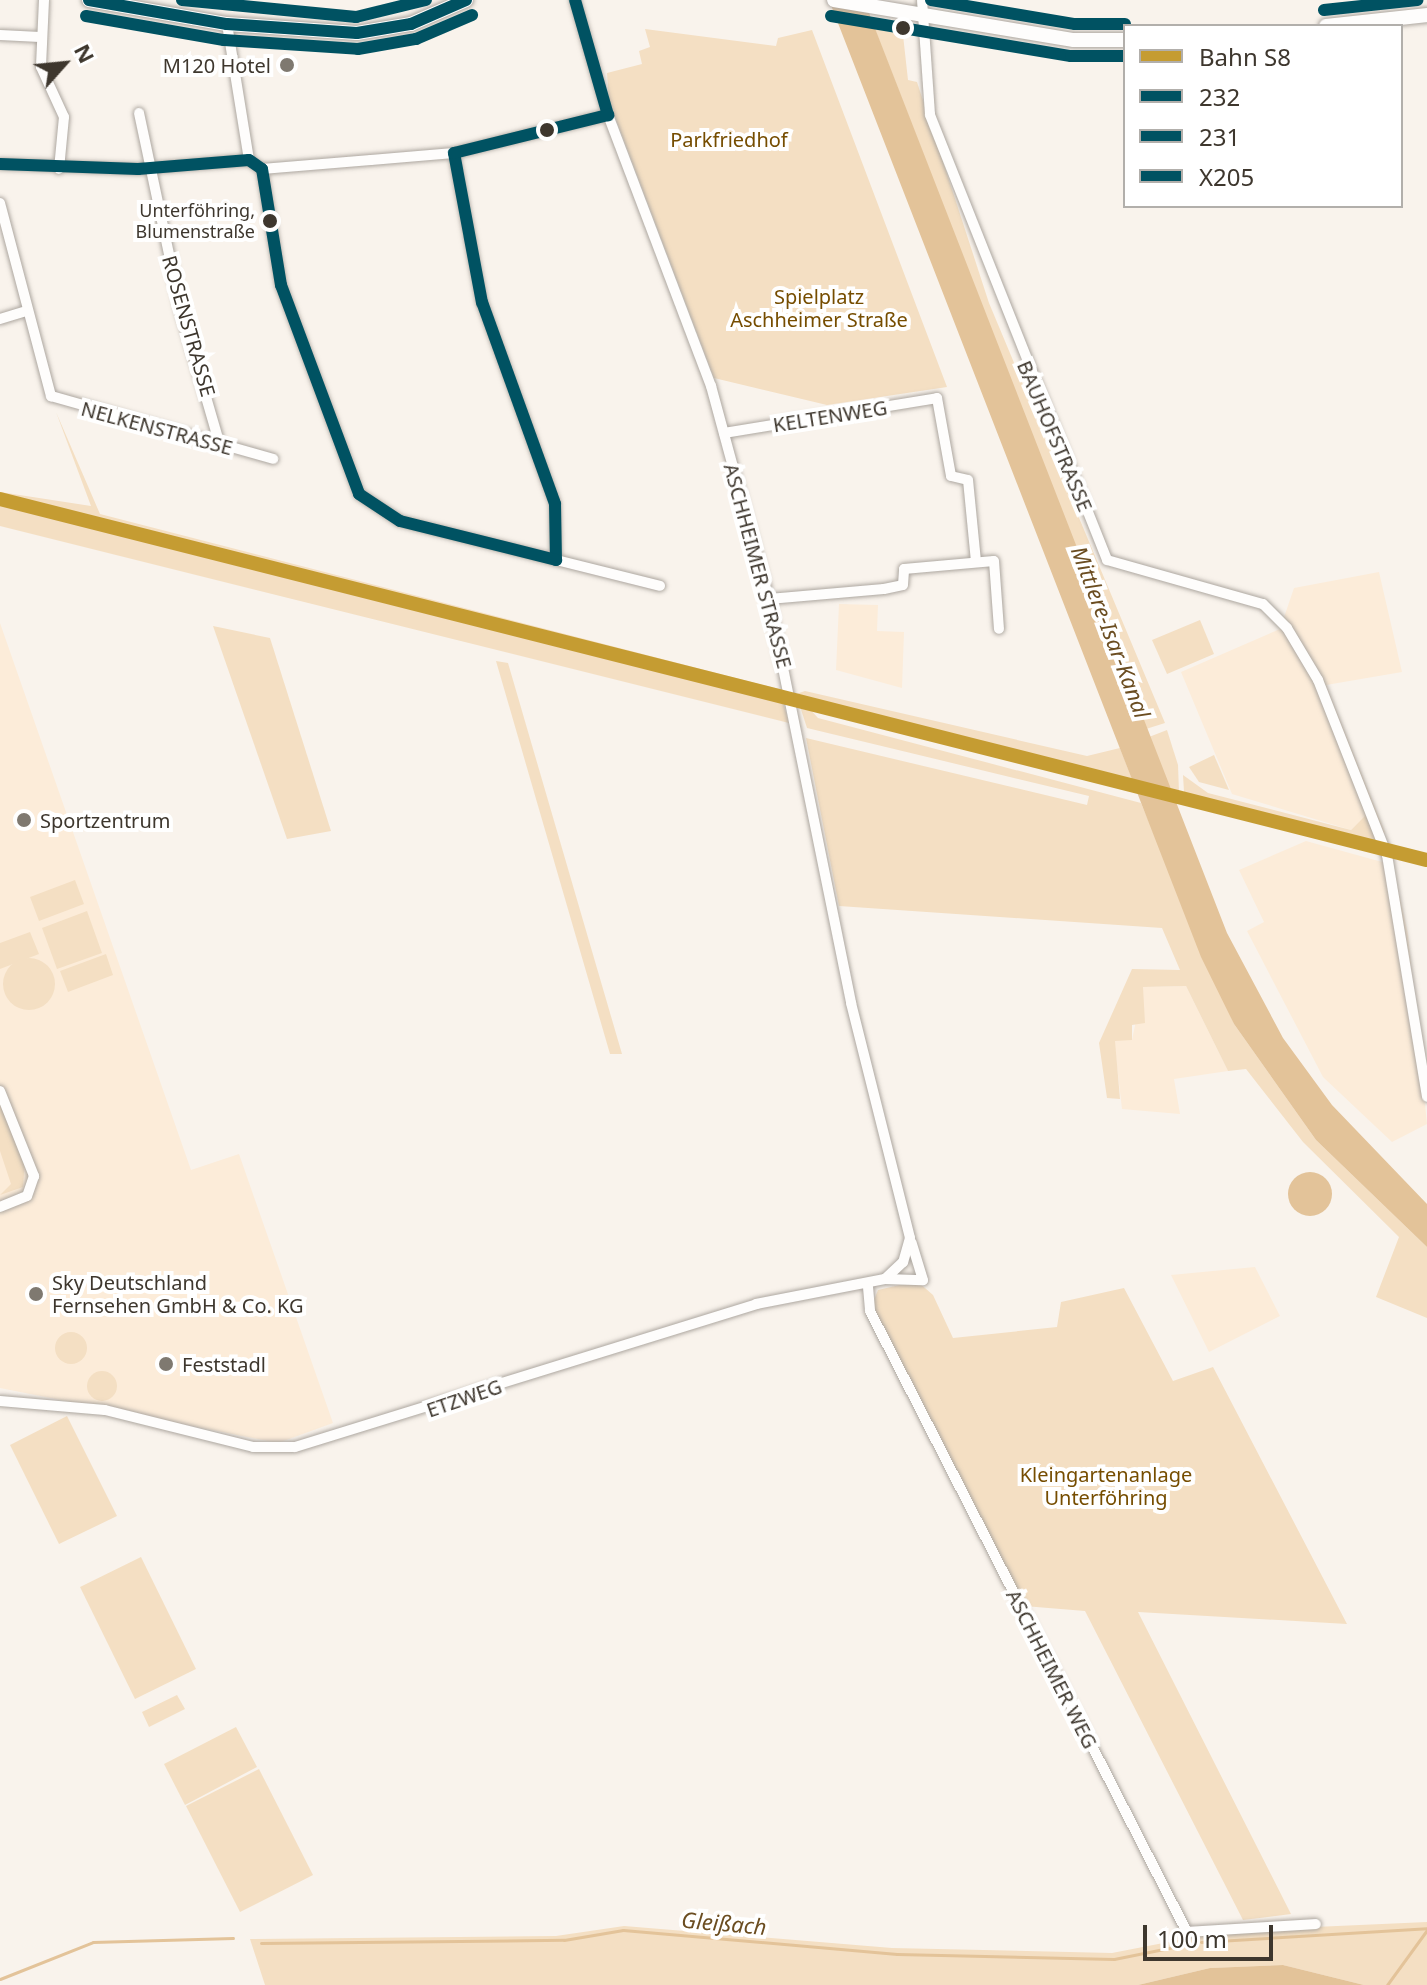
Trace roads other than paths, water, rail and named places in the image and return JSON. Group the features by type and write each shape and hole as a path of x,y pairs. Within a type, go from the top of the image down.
{"main road":[{"path":"89,0 227,24 357,33 411,24 466,0"},
{"path":"834,0 924,18 1123,40"},
{"path":"1344,24 1427,15"}],"street":[{"path":"44,0 40,37 44,80 64,117 59,169"},
{"name":"ASCHHEIMER STRASSE","path":"575,0 608,115 724,433 769,599 851,1003 923,1280"},
{"path":"922,0 924,18"},
{"name":"BAUHOFSTRASSE","path":"924,18 930,115 1107,560 1263,604 1287,628 1318,680 1394,884 1427,1097"},
{"path":"227,24 249,160"},
{"path":"0,35 40,37"},
{"name":"ROSENSTRASSE","path":"139,113 149,169 220,445"},
{"path":"0,164 59,169 149,169 249,160 262,169 454,153 608,115"},
{"path":"454,153 482,302 555,504 556,560"},
{"path":"262,169 281,285 359,494 400,521 660,586"},
{"name":"NELKENSTRASSE","path":"0,203 23,312 58,402 273,459"},
{"path":"0,319 23,312"},
{"name":"KELTENWEG","path":"724,433 937,398 951,476 968,480 976,562"},
{"path":"769,599 884,589 903,585 904,569 994,561 999,629"},
{"path":"0,1091 32,1188 0,1207"},
{"path":"885,1279 903,1262 910,1238"},
{"name":"ETZWEG","path":"0,1401 105,1410 253,1447 295,1447 756,1304 868,1287 885,1279 923,1280"},
{"name":"ASCHHEIMER WEG","path":"868,1287 870,1311 1187,1932 1316,1924"}],"waterway":[{"name":"Gleißach","path":"1201,1942 1427,1928"},
{"name":"Gleißach","path":"261,1943 564,1940 623,1930 897,1954 1114,1959 1184,1945"},
{"path":"1387,1985 1427,1930"},
{"name":"Gleißach","path":"0,1979 93,1942 233,1938"}],"rail line":[{"name":"S8","path":"0,499 1427,860"}],"place":[{"name":"M120 Hotel","path":"287,65"},
{"name":"Unterföhring, Blumenstraße","path":"270,221"},
{"name":"Sportzentrum","path":"24,820"},
{"name":"Sky Deutschland Fernsehen GmbH & Co. KG","path":"36,1294"},
{"name":"Feststadl","path":"166,1364"}],"park label":[{"name":"Parkfriedhof","path":"729,139"},
{"name":"Spielplatz Aschheimer Straße","path":"819,308"},
{"name":"Kleingartenanlage Unterföhring","path":"1106,1486"}],"water label":[{"name":"Mittlere-Isar-Kanal","path":"1111,632"}]}
